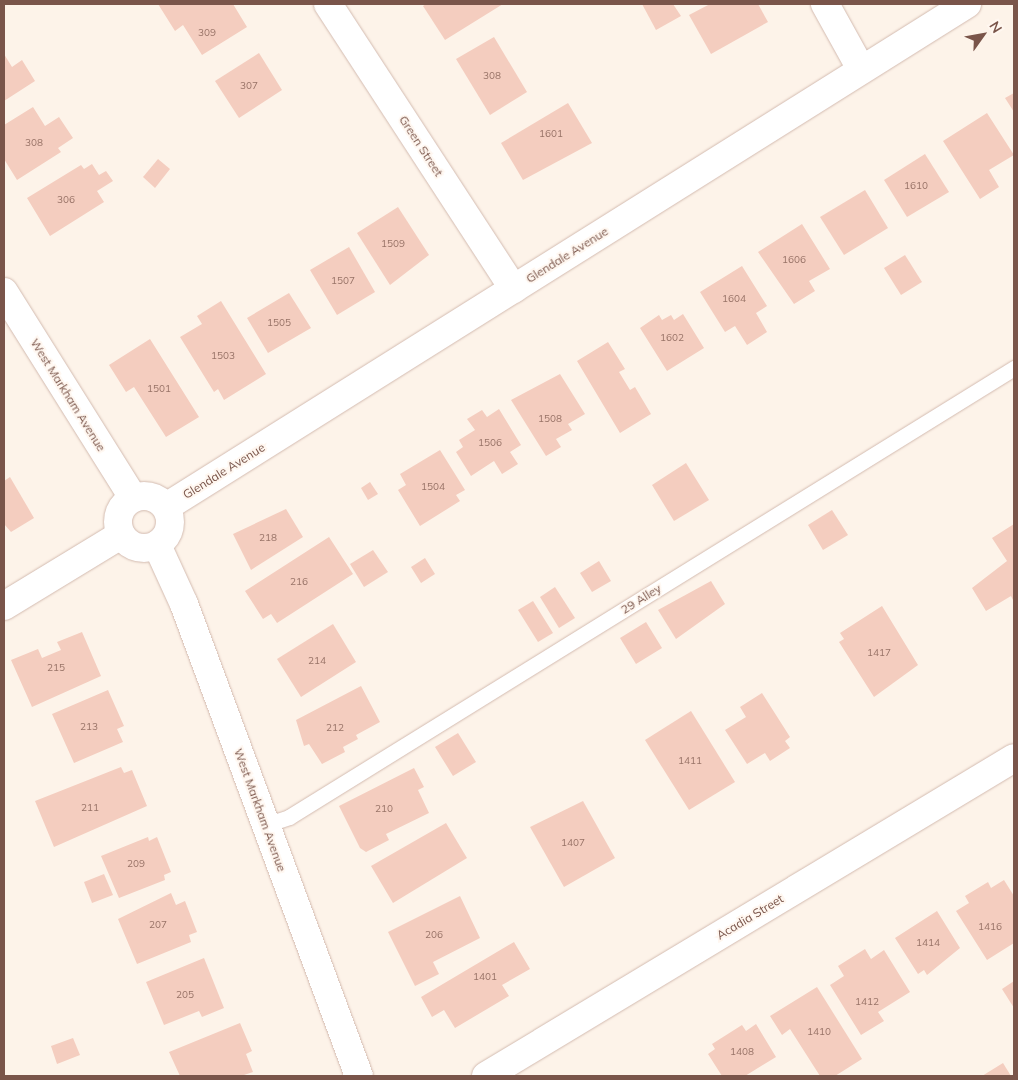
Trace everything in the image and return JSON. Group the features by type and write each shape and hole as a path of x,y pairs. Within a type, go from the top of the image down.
{"street":[{"name":"Green Street","path":"328,4 514,289"},
{"path":"825,4 861,69"},
{"name":"Glendale Avenue","path":"166,508 861,69 968,4"},
{"name":"West Markham Avenue","path":"4,292 133,498"},
{"path":"152,497 166,508 168,532 157,545 141,548 121,535 118,518 133,498 152,497"},
{"path":"4,606 121,535"},
{"name":"West Markham Avenue","path":"157,545 265,825 358,1076"},
{"name":"Acadia Street","path":"486,1076 1014,758"}],"lane":[{"name":"29 Alley","path":"265,825 289,817 1014,368"}],"building":[{"path":"158,4 233,4 247,27 202,55 183,25 175,31"},
{"path":"426,4 503,4 445,40 423,6"},
{"path":"642,4 673,4 681,16 656,30"},
{"path":"710,4 758,4 768,22 711,54 689,15"},
{"path":"494,37 527,92 490,115 456,59"},
{"path":"259,53 282,90 239,118 215,81"},
{"path":"4,54 12,67 22,60 35,81 4,101"},
{"path":"1014,93 1014,112 1005,98"},
{"path":"568,103 592,143 523,180 501,143"},
{"path":"33,107 45,126 59,117 73,138 58,148 61,152 17,180 4,159 4,125"},
{"path":"987,113 1014,155 989,170 999,187 980,199 943,141"},
{"path":"925,154 949,192 907,217 884,180"},
{"path":"158,159 170,169 155,188 143,177"},
{"path":"92,164 99,175 106,171 113,181 97,191 104,202 50,236 27,198 81,165 84,169"},
{"path":"865,190 888,228 844,255 820,217"},
{"path":"398,207 429,255 390,285 357,233"},
{"path":"802,224 830,269 809,281 815,291 794,304 758,252"},
{"path":"349,247 375,292 337,315 310,270"},
{"path":"905,255 922,282 901,295 884,268"},
{"path":"742,266 767,306 756,313 767,332 747,345 735,326 725,332 700,292"},
{"path":"289,293 311,328 268,353 247,318"},
{"path":"221,301 266,374 224,400 218,389 214,392 180,337 202,324 197,316"},
{"path":"683,314 704,348 667,371 640,328 659,315 662,320 671,315 674,320"},
{"path":"150,339 199,417 166,437 134,387 126,392 109,365"},
{"path":"608,342 625,369 619,372 630,390 635,387 651,414 620,433 577,361"},
{"path":"560,374 585,414 568,424 572,430 556,439 561,447 546,456 511,400"},
{"path":"499,409 521,445 510,452 518,464 502,474 494,461 471,476 456,452 463,447 459,440 475,430 467,419 482,410 487,417"},
{"path":"440,450 465,490 456,495 460,501 420,526 398,490 406,485 400,474"},
{"path":"686,463 709,500 674,521 652,485"},
{"path":"10,477 34,518 11,532 4,524 4,481"},
{"path":"370,482 378,494 368,500 361,488"},
{"path":"286,509 303,537 251,570 233,534"},
{"path":"832,510 848,535 823,550 808,525"},
{"path":"1014,524 1014,602 1011,596 986,611 972,588 1007,561 992,538"},
{"path":"329,537 353,574 277,623 271,614 263,619 245,591"},
{"path":"373,550 388,572 364,587 350,564"},
{"path":"425,558 435,574 421,583 411,567"},
{"path":"599,561 611,581 592,592 580,573"},
{"path":"711,581 725,604 676,639 658,610"},
{"path":"555,587 575,618 559,628 540,597"},
{"path":"533,601 553,633 538,642 518,610"},
{"path":"882,606 918,665 874,697 839,642 844,639 840,633"},
{"path":"646,622 662,648 636,664 620,638"},
{"path":"333,624 356,662 301,697 277,659"},
{"path":"82,632 101,676 32,707 11,660 38,649 42,658 61,650 57,642"},
{"path":"361,686 380,722 356,735 358,739 343,747 345,752 322,764 309,744 304,746 296,720"},
{"path":"108,690 124,726 117,729 123,742 74,763 52,714"},
{"path":"762,693 790,737 785,741 790,748 770,761 765,753 747,764 725,730 746,717 740,707"},
{"path":"691,711 735,782 689,810 645,740"},
{"path":"458,733 476,762 453,776 435,747"},
{"path":"121,767 124,773 132,770 147,806 54,847 35,801"},
{"path":"414,768 424,787 418,790 429,813 386,834 389,840 366,852 360,848 339,806"},
{"path":"583,801 615,858 564,887 530,827"},
{"path":"446,823 467,858 393,903 371,866"},
{"path":"148,837 149,841 157,837 171,872 164,875 165,880 119,898 101,856"},
{"path":"104,874 113,895 92,903 84,882"},
{"path":"1004,880 1014,896 1014,943 987,960 956,911 969,903 965,896 988,882 991,888"},
{"path":"171,893 176,905 185,901 197,932 189,935 191,942 137,964 118,919"},
{"path":"460,896 480,938 433,962 439,974 415,986 388,932"},
{"path":"937,911 960,948 927,975 924,970 918,974 895,938"},
{"path":"514,942 530,969 502,985 509,996 455,1028 444,1010 432,1017 421,997"},
{"path":"865,949 871,959 884,950 910,992 878,1012 884,1021 861,1035 830,985 844,976 838,966"},
{"path":"204,958 224,1008 202,1017 199,1011 164,1025 146,982"},
{"path":"1014,981 1014,1008 1002,989"},
{"path":"817,987 862,1059 835,1076 820,1076 790,1029 782,1035 770,1016"},
{"path":"240,1023 252,1051 246,1054 253,1072 241,1076 180,1076 169,1052"},
{"path":"756,1024 776,1057 745,1076 722,1076 708,1054 715,1049 712,1044 742,1025 746,1031"},
{"path":"73,1038 80,1055 57,1064 51,1046"},
{"path":"1003,1063 1011,1076 982,1076"}]}
